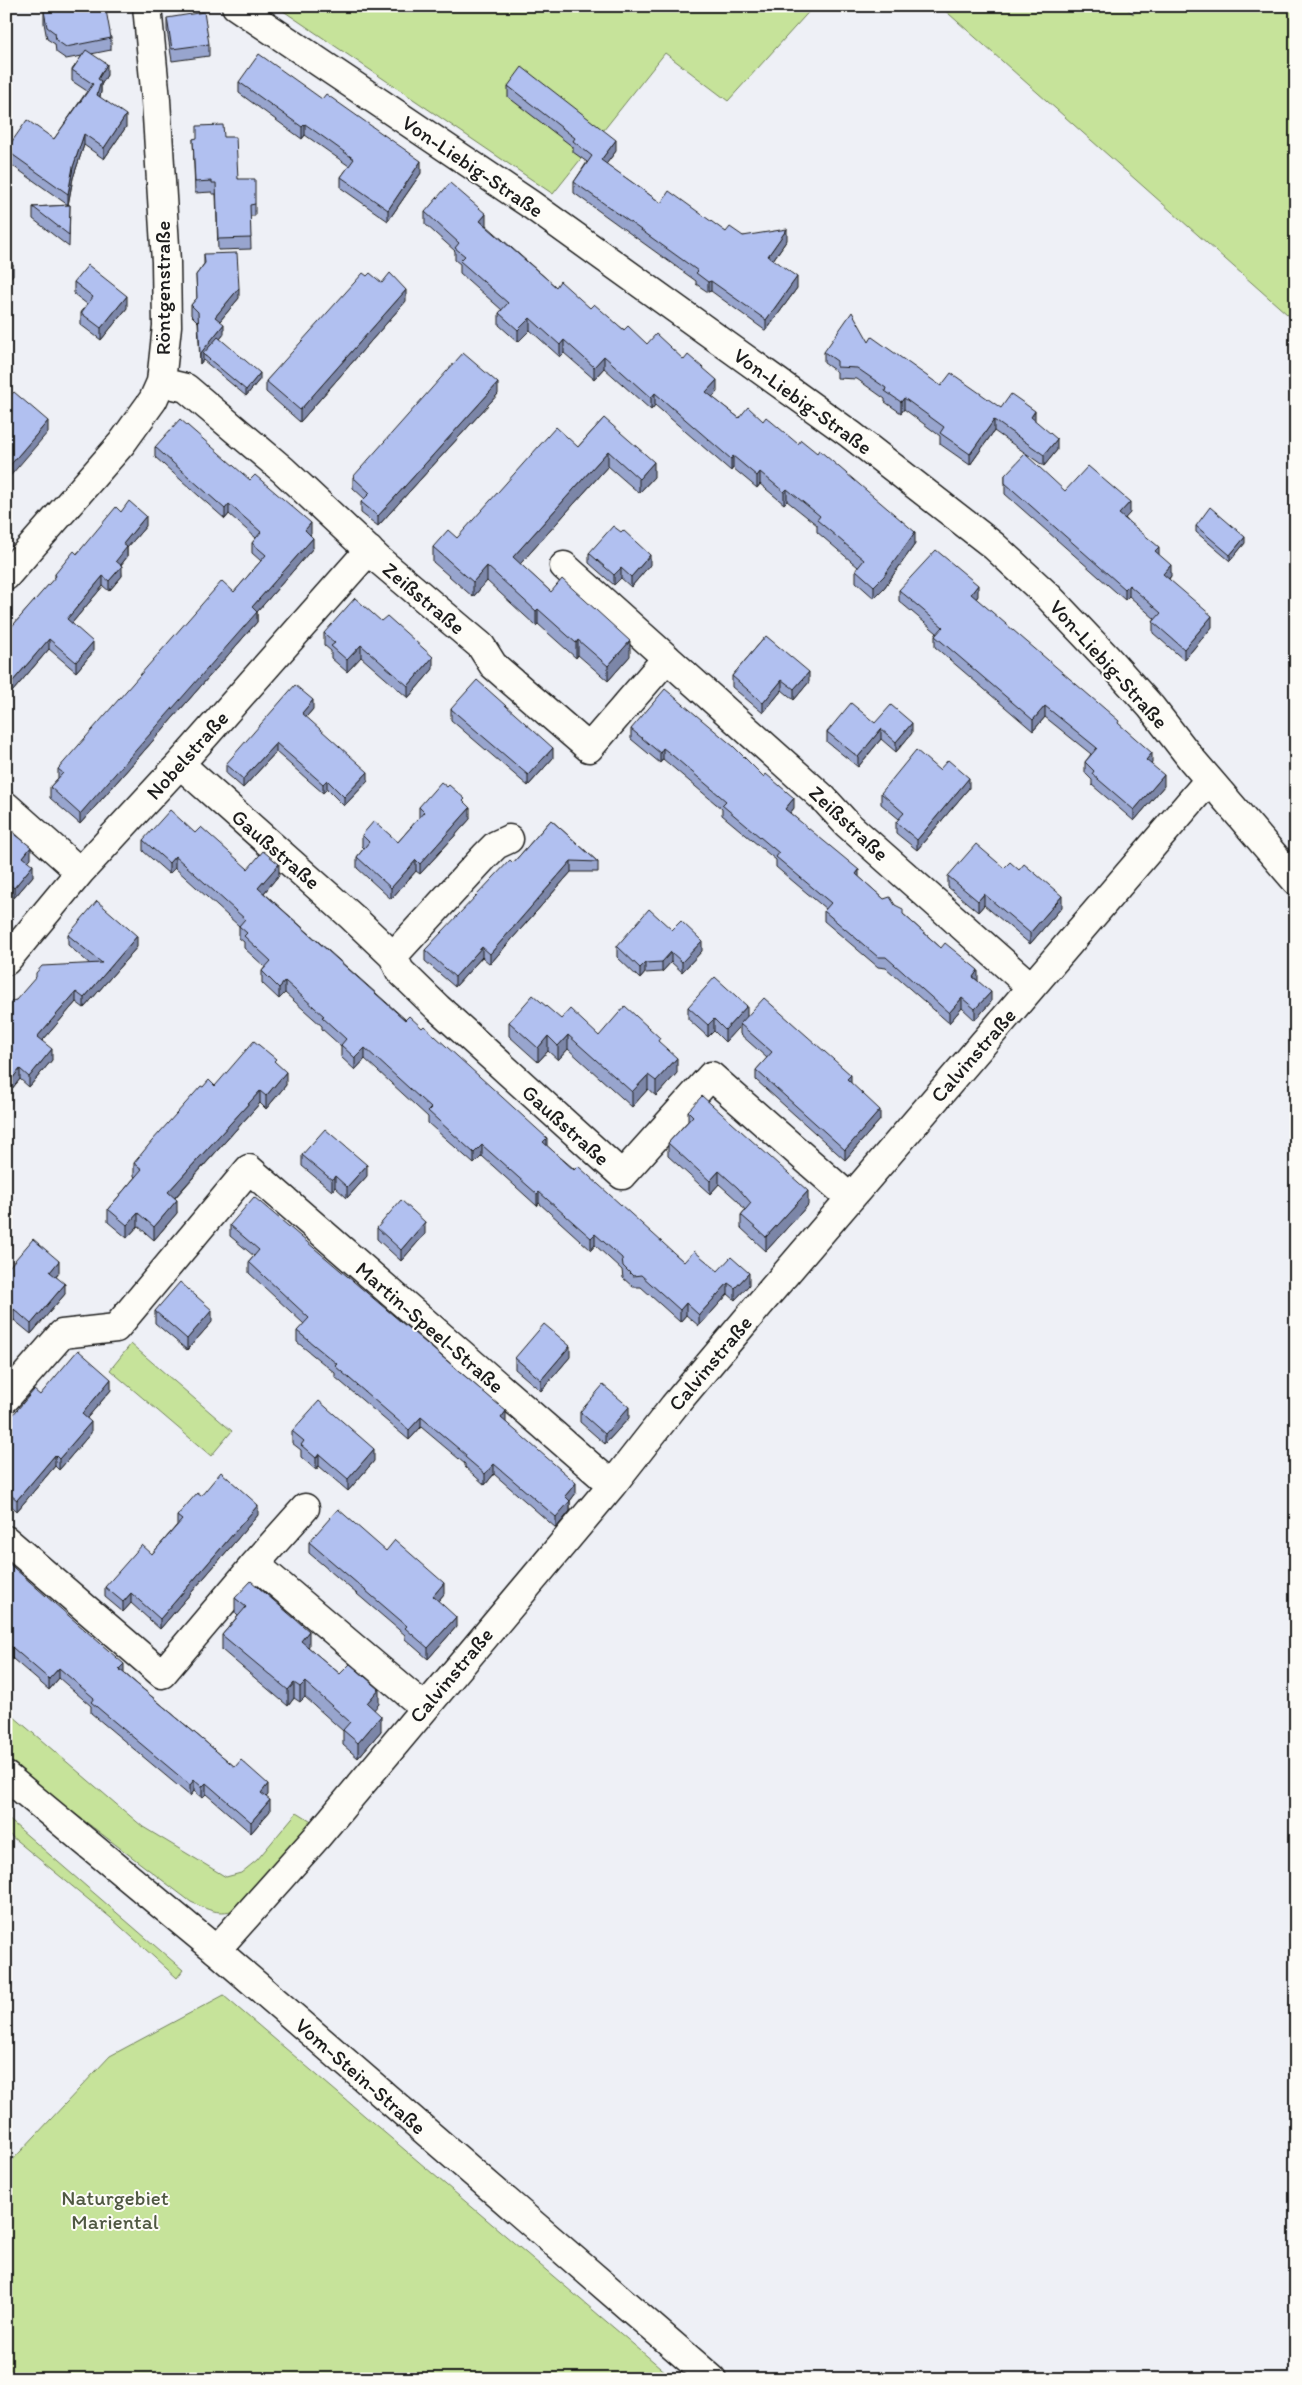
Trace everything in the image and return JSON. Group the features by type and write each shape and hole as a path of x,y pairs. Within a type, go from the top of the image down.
{"street":[{"name":"Röntgenstraße","path":"6,576 122,443 153,400 161,382 167,326 166,262 156,100 147,6"},
{"name":"Von-Liebig-Straße","path":"236,6 519,196 850,434 994,546 1048,596 1151,707 1209,780 1256,831 1296,880"},
{"name":"Zeißstraße","path":"161,382 186,388 283,470 369,550 481,646 493,665 590,748 667,658"},
{"name":"Nobelstraße","path":"6,961 80,872 180,764 369,550"},
{"name":"Zeißstraße","path":"564,566 823,798 847,824 1030,987"},
{"name":"Gaußstraße","path":"180,764 351,916 393,956 400,971 425,996 622,1175 711,1076 850,1198"},
{"name":"Calvinstraße","path":"216,1950 316,1838 612,1485 674,1406 1030,987 1209,780"},
{"path":"6,806 80,872"},
{"path":"393,956 496,845 508,839"},
{"name":"Martin-Speel-Straße","path":"6,1398 62,1334 116,1328 249,1169 612,1485"},
{"path":"6,1540 162,1674 305,1508"},
{"path":"255,1564 424,1707"},
{"name":"Vom-Stein-Straße","path":"6,1776 216,1950 712,2379"}],"green space":[{"path":"276,6 814,6 728,101 665,53 553,194"},
{"path":"940,6 1124,6 1133,14 1141,6 1296,6 1296,322"},
{"path":"131,1344 232,1431 211,1456 110,1370"},
{"path":"6,1710 143,1827 226,1877 241,1873 257,1860 297,1812 313,1822 244,1907 222,1912 205,1908 191,1902 32,1781 6,1759"},
{"path":"6,1817 183,1970 177,1978 111,1918 6,1832"},
{"name":"Naturgebiet Mariental","path":"224,1995 674,2379 6,2379 6,2167 110,2056"}],"building":[{"path":"69,6 101,6 106,10 111,38 66,47 56,40 55,33 47,27 44,11"},
{"path":"204,12 209,44 172,49 167,18"},
{"path":"86,50 107,64 98,79 101,81 97,95 126,115 104,148 84,134 73,167 68,194 6,150 27,120 54,139 93,84 72,70"},
{"path":"259,54 322,99 326,94 421,161 388,210 341,177 354,159 305,124 302,127 239,82"},
{"path":"522,67 616,140 601,160 661,203 669,191 726,232 730,227 743,236 787,229 768,256 797,277 766,320 711,281 708,282 696,273 698,271 574,182 592,156 573,141 575,138 508,86"},
{"path":"223,125 224,137 236,137 238,179 255,179 255,204 250,205 251,238 218,239 216,183 212,183 212,181 195,182 193,139 197,138 197,126"},
{"path":"450,183 486,214 480,221 556,287 560,281 590,308 594,304 624,330 628,326 647,344 656,334 684,360 688,355 717,380 706,392 739,418 748,407 763,421 766,417 798,444 801,440 817,453 819,450 915,532 884,576 874,586 856,570 864,560 817,520 820,516 787,489 784,492 760,472 757,476 733,456 731,459 655,393 651,398 604,356 594,367 564,340 560,345 530,318 518,330 499,313 508,303 460,261 465,256 455,248 459,243 425,212"},
{"path":"70,205 69,235 33,207"},
{"path":"237,253 239,288 215,317 224,324 200,354 198,312 191,305 197,298 196,275 205,263 204,254"},
{"path":"6,260 13,265 6,273"},
{"path":"88,265 127,296 101,328 81,313 93,297 74,282"},
{"path":"363,273 367,276 370,273 382,283 390,273 406,290 300,410 266,381"},
{"path":"852,312 869,342 872,337 941,386 951,373 1001,408 1011,394 1035,411 1031,417 1057,439 1044,455 994,420 970,454 940,433 944,427 904,398 901,402 885,391 886,388 857,368 837,367 837,361 824,352"},
{"path":"218,337 260,373 246,390 203,354"},
{"path":"463,353 498,383 378,516 361,502 370,493 353,477"},
{"path":"14,392 48,421 6,470 6,418 8,415 6,413 6,400"},
{"path":"604,418 654,462 639,479 608,451 513,557 551,592 562,579 630,641 608,666 578,640 576,643 538,609 536,611 487,566 473,582 433,547 448,530 457,538 556,427 578,447"},
{"path":"180,419 250,480 255,475 311,523 305,530 313,538 252,607 257,612 80,814 50,787 63,773 58,769 222,581 234,592 266,555 252,543 261,532 229,504 225,509 155,447"},
{"path":"1025,454 1065,491 1088,466 1130,502 1119,514 1159,547 1155,551 1171,565 1163,574 1212,616 1184,649 1153,622 1161,613 1129,585 1125,589 1005,483 1005,475"},
{"path":"129,501 146,516 123,544 127,547 116,561 122,566 109,581 103,576 67,619 93,642 76,662 49,639 6,689 6,631 56,576 55,574 74,551 77,554 116,507 121,512"},
{"path":"1210,507 1245,537 1230,555 1196,526"},
{"path":"613,526 621,532 623,530 650,555 631,577 621,568 614,575 589,553"},
{"path":"936,550 978,585 971,594 1119,721 1118,723 1152,753 1146,760 1164,775 1134,810 1092,774 1094,771 1085,762 1097,748 1045,706 1033,720 935,636 943,627 899,590"},
{"path":"355,598 381,621 387,616 433,657 408,686 361,645 347,660 331,646 335,643 324,633"},
{"path":"766,636 809,672 794,689 782,680 763,703 732,676"},
{"path":"477,680 553,748 528,775 451,709"},
{"path":"295,685 313,700 302,713 368,772 344,797 327,780 323,784 276,743 243,779 226,764"},
{"path":"665,689 733,746 764,777 766,774 794,798 785,809 859,870 856,874 884,899 890,897 895,905 903,909 903,914 941,948 945,943 978,970 973,977 991,992 975,1009 962,998 949,1013 886,957 878,957 824,911 831,903 776,857 779,853 722,805 726,801 663,748 660,753 631,729"},
{"path":"851,703 875,723 891,705 912,723 896,742 881,729 858,757 827,732"},
{"path":"916,750 939,770 948,760 969,778 917,840 896,822 904,813 881,793"},
{"path":"441,782 447,787 449,785 465,799 463,801 470,808 420,864 416,860 391,888 357,857 369,842 362,835 374,821 398,842 424,812 419,807"},
{"path":"170,810 195,833 201,827 248,869 263,851 279,864 258,888 405,1020 409,1016 422,1028 424,1026 547,1138 543,1142 574,1170 578,1166 684,1262 694,1251 718,1271 731,1257 749,1273 735,1288 728,1283 699,1315 686,1303 680,1310 641,1275 633,1276 623,1266 622,1258 595,1234 591,1238 539,1192 537,1194 482,1145 474,1153 428,1111 431,1108 365,1048 355,1058 341,1045 346,1039 322,1017 324,1016 285,981 279,988 262,971 271,961 244,936 247,933 239,926 245,919 175,856 169,863 143,840"},
{"path":"551,820 598,862 571,861 490,954 482,947 455,977 425,950 510,860 513,863"},
{"path":"11,831 31,847 23,857 33,865 14,888 6,881 6,836"},
{"path":"976,844 1004,868 1010,862 1019,870 1024,864 1062,896 1030,933 984,894 978,901 948,876"},
{"path":"97,901 137,936 84,998 76,992 37,1037 52,1049 29,1077 20,1069 6,1086 6,1033 8,1033 6,1007 16,1000 36,977 36,973 42,966 102,963 68,935"},
{"path":"649,909 672,930 681,921 702,941 682,962 671,952 662,962 645,963 640,968 617,946"},
{"path":"715,977 747,1006 725,1030 714,1019 708,1025 688,1007"},
{"path":"533,995 561,1019 570,1009 599,1036 625,1006 660,1038 658,1041 677,1058 656,1081 648,1075 632,1092 568,1035 558,1046 548,1036 538,1048 509,1022"},
{"path":"764,998 851,1075 847,1079 880,1110 845,1150 756,1070 772,1052 740,1024"},
{"path":"254,1041 276,1059 274,1061 286,1072 266,1096 260,1091 168,1192 177,1200 154,1227 138,1213 127,1225 108,1209 142,1169 134,1163 201,1086 203,1087 209,1080 215,1086"},
{"path":"702,1096 808,1191 766,1237 741,1215 751,1203 738,1188 719,1171 710,1181 668,1143 693,1116 688,1111"},
{"path":"325,1129 367,1165 347,1187 335,1176 332,1180 302,1155"},
{"path":"254,1197 506,1411 501,1418 576,1483 565,1496 570,1501 556,1517 494,1464 485,1474 465,1457 466,1455 421,1417 409,1430 335,1366 337,1364 297,1331 309,1318 249,1262 259,1250 230,1225"},
{"path":"401,1200 425,1222 401,1250 377,1228"},
{"path":"33,1239 59,1261 50,1272 65,1284 31,1324 14,1309 6,1319 6,1264 9,1267"},
{"path":"180,1282 212,1310 187,1339 155,1311"},
{"path":"544,1324 570,1346 541,1380 515,1358"},
{"path":"78,1350 111,1379 82,1414 91,1422 59,1459 55,1455 17,1500 6,1491 6,1423 34,1390 40,1395"},
{"path":"603,1385 629,1407 605,1434 580,1412"},
{"path":"319,1401 374,1449 348,1479 319,1454 316,1458 301,1445 304,1441 292,1431"},
{"path":"221,1472 258,1505 160,1619 131,1593 123,1602 105,1587 142,1545 152,1554 182,1520 177,1516 197,1493 201,1496"},
{"path":"338,1509 386,1551 395,1540 444,1583 433,1596 456,1617 428,1648 405,1628 407,1626 309,1542"},
{"path":"6,1561 124,1664 119,1669 235,1767 241,1760 268,1784 261,1793 270,1800 251,1822 206,1783 202,1787 194,1780 190,1785 91,1702 94,1698 59,1668 49,1679 6,1642"},
{"path":"251,1581 309,1631 301,1641 340,1674 350,1664 379,1689 367,1703 381,1716 358,1743 343,1730 350,1722 305,1682 300,1687 294,1683 288,1690 222,1635 246,1607 235,1598"}]}
